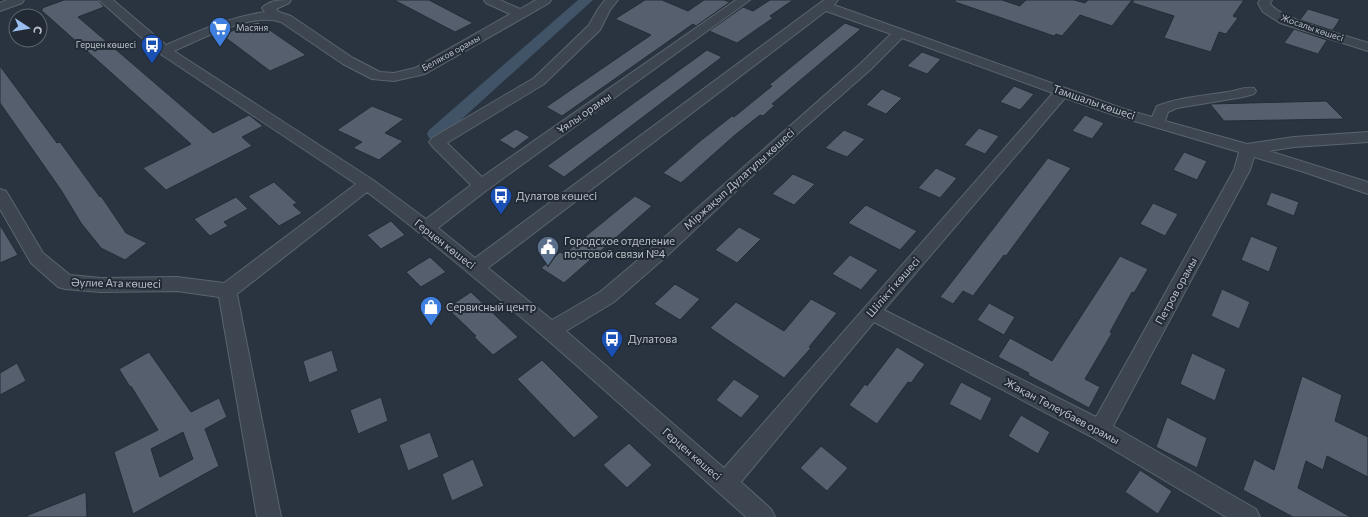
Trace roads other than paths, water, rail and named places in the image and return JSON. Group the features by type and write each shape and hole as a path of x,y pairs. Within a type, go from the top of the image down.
{"street":[{"path":"0,7 18,0"},
{"name":"Герцен көшесі","path":"105,0 164,50 366,184 426,228 551,330 763,517"},
{"path":"164,50 227,24 271,11 285,0"},
{"path":"490,0 520,14"},
{"name":"Беляков орамы","path":"271,11 286,19 348,61 382,77 394,77 420,70 544,0"},
{"path":"481,186 437,142 539,81 595,27 604,9 612,0"},
{"name":"Ұялы орамы","path":"426,228 481,186 744,0"},
{"name":"Жосалы көшесі","path":"1266,0 1264,3 1268,9 1285,20 1368,47"},
{"path":"475,268 828,3"},
{"name":"Тамшалы көшесі","path":"828,3 900,33 1119,112 1248,149 1368,188"},
{"name":"Міржақып Дулатұлы көшесі","path":"551,330 607,297 663,249 791,132 865,67 900,33"},
{"path":"1157,123 1162,109 1169,106 1179,103 1233,96 1249,90"},
{"name":"Шілікті көшесі","path":"726,484 871,312 1062,92"},
{"path":"1248,149 1294,142 1368,137"},
{"name":"Петров орамы","path":"1100,430 1242,170 1248,149"},
{"path":"269,517 227,292 366,184"},
{"name":"Әулие Ата көшесі","path":"0,196 37,258 65,282 101,285 176,284 227,292"},
{"name":"Жақан Төлеубаев орамы","path":"871,312 1100,430 1248,517"}],"waterway":[{"path":"435,134 586,0"}],"place":[{"name":"Масяня","path":"220,48"},
{"name":"Герцен көшесі","path":"152,64"},
{"name":"Дулатов көшесі","path":"501,216"},
{"name":"Городское отделение почтовой связи №4","path":"548,266"},
{"name":"Сервисный центр","path":"431,326"},
{"name":"Дулатова","path":"612,358"}]}
